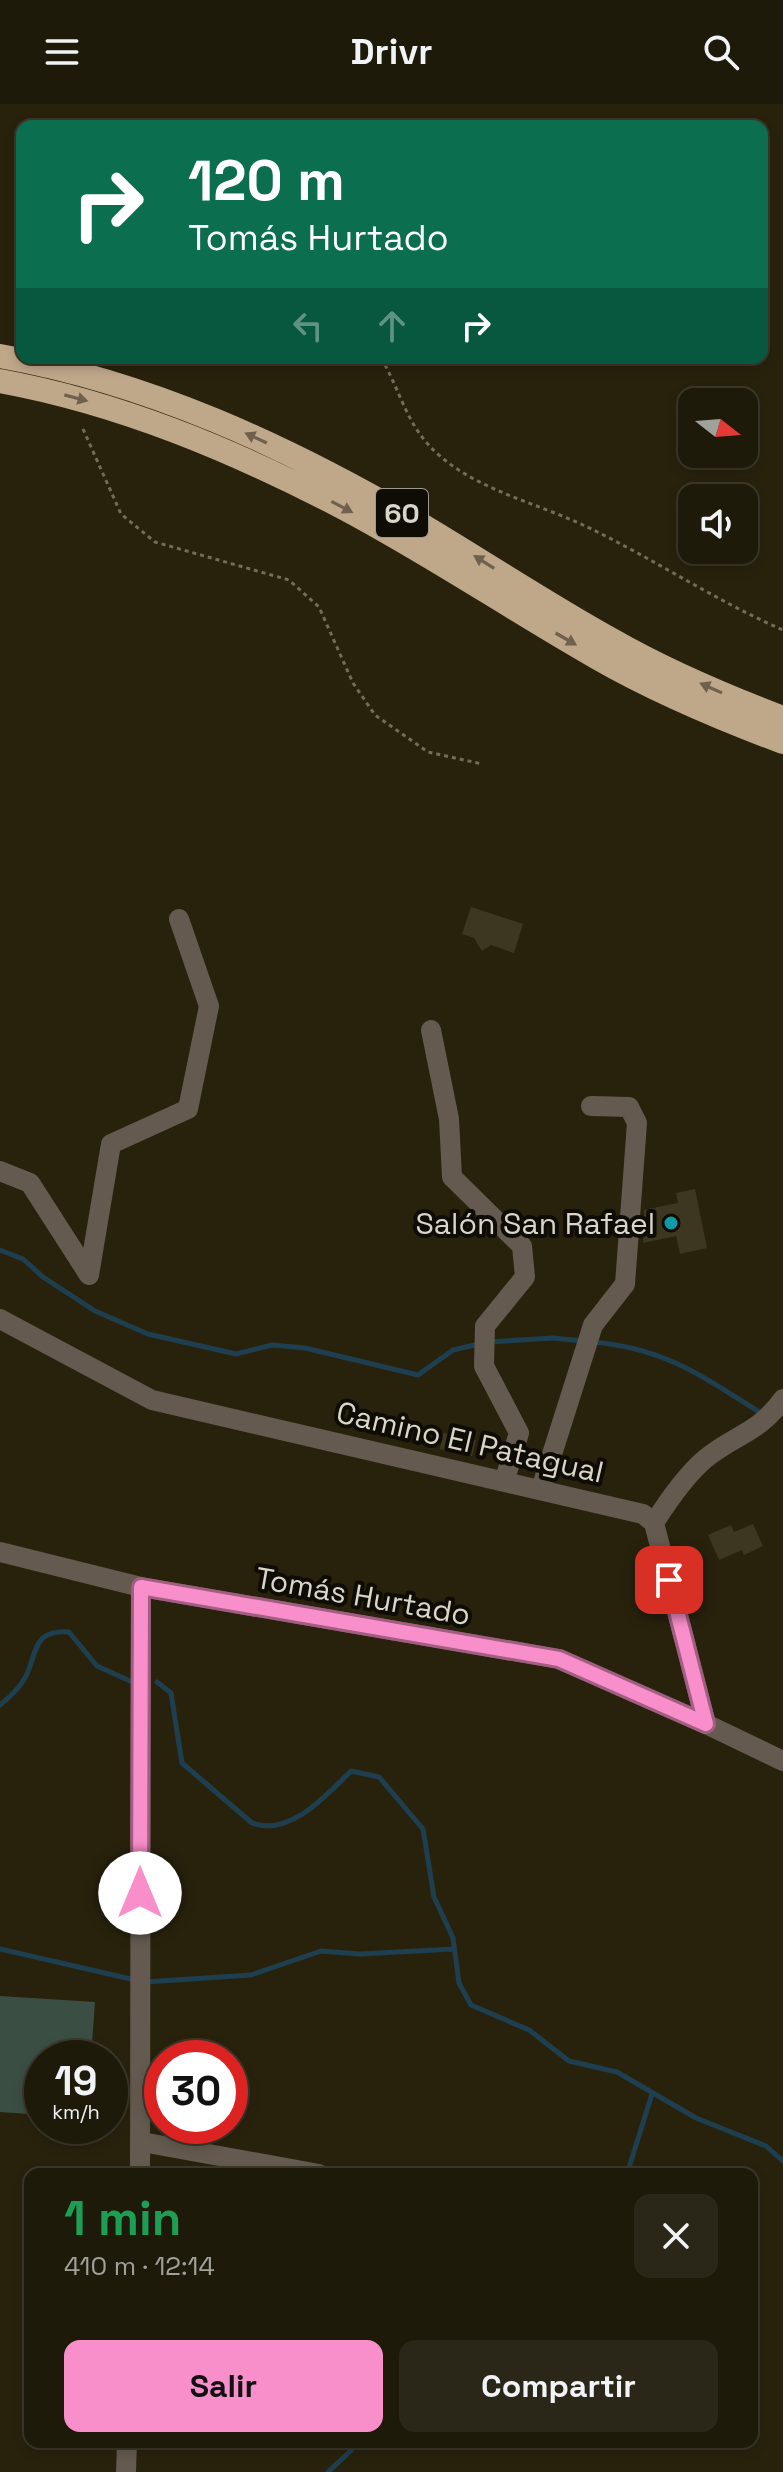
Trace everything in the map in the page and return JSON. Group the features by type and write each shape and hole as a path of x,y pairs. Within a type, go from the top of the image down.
{"highway":[{"name":"60","path":"31,364 145,393 263,442 413,520 646,658 783,718"},
{"name":"60","path":"0,381 134,415 262,467 392,535 632,677 783,742"}],"street":[{"path":"0,1171 30,1183 89,1275 111,1144 188,1109 209,1006 179,919"},
{"path":"431,1030 449,1119 452,1177 522,1246 525,1277 485,1326 484,1366 519,1433 505,1479"},
{"path":"541,1489 593,1325 625,1284 637,1123 629,1107 591,1106"},
{"name":"Camino El Patagual","path":"0,1319 118,1385 152,1400 505,1479 643,1514 654,1523"},
{"path":"783,1399 768,1420 705,1459 654,1523 706,1724 783,1761"},
{"name":"Tomás Hurtado","path":"0,1552 141,1587 559,1659 706,1724"},
{"path":"140,2168 141,1587"},
{"path":"142,2142 286,2168"},
{"path":"126,2472 127,2448"}],"path":[{"path":"384,364 411,423 455,468 472,479 583,525 783,630"},
{"path":"83,429 121,514 155,542 289,580 319,607 353,683 375,715 428,752 482,764"}],"green space":[{"path":"0,1996 95,2002 92,2040 24,2040 24,2114 0,2112"}],"building":[{"path":"471,907 523,924 514,953 491,945 482,951 474,938 462,934"},
{"name":"Salón San Rafael","path":"695,1189 707,1248 680,1254 676,1236 643,1243 644,1210 678,1203 676,1193"},
{"path":"443,1433 476,1440 472,1456 440,1449"},
{"path":"753,1524 763,1546 744,1555 742,1550 719,1560 708,1535 731,1525 734,1532"}],"waterway":[{"path":"0,1250 23,1259 43,1277 95,1311 148,1334 236,1354 272,1345 305,1348 418,1375 453,1350 479,1344"},
{"path":"489,1342 553,1338 583,1341"},
{"path":"593,1342 662,1357 701,1376 761,1413"},
{"path":"0,1705 24,1680 38,1644 49,1634 57,1632 69,1632 97,1666 130,1681"},
{"path":"157,1682 171,1693 182,1763 252,1823 266,1826 293,1819 306,1812 351,1771 379,1777 423,1829 434,1897 453,1938 459,1983 471,2005 529,2030 569,2061 617,2072 696,2118 766,2146 783,2161"},
{"path":"0,1949 135,1980"},
{"path":"145,1982 251,1975 321,1951 360,1954 454,1949"},
{"path":"629,2168 652,2094"},
{"path":"328,2472 354,2448"}],"place":[{"name":"Salón San Rafael","path":"671,1223"}],"route":[{"path":"140,1893 141,1587 559,1659 706,1724 669,1580"}]}
